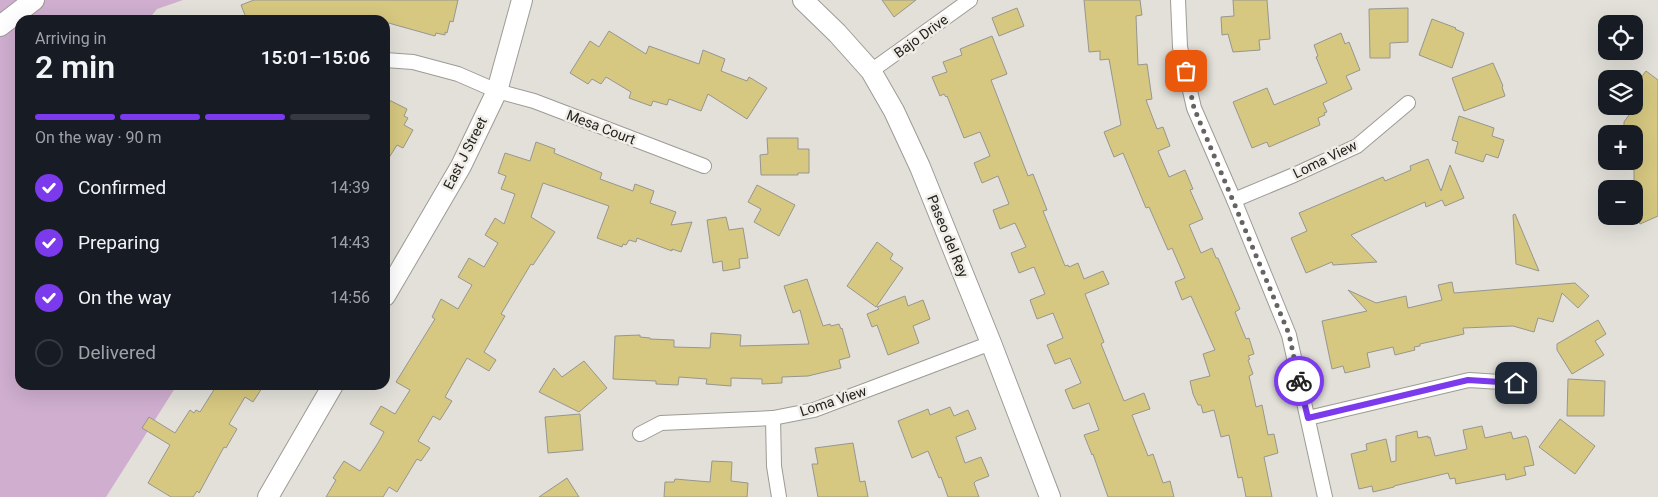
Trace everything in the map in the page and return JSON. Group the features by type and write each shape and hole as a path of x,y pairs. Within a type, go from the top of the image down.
{"main road":[{"path":"0,26 34,0"},
{"name":"East J Street","path":"390,287 461,166 497,90 522,0"},
{"name":"Paseo del Rey","path":"803,0 837,33 871,71 894,111 920,167 991,343 1050,497"},
{"path":"268,497 330,390"}],"street":[{"name":"Bajo Drive","path":"871,71 970,0"},
{"path":"1178,0 1180,47 1194,108 1289,334 1324,497"},
{"name":"Mesa Court","path":"390,60 413,62 458,74 704,166"},
{"name":"Loma View","path":"1234,200 1357,146 1408,103"},
{"name":"Loma View","path":"640,434 661,423 773,418 814,410 991,343"},
{"path":"1308,418 1468,380 1516,383"},
{"path":"773,418 774,466 779,497"}],"shaded area":[{"path":"0,0 183,0 157,9 152,15 15,15 15,390 174,390 106,497 0,497"}],"building":[{"path":"254,0 458,0 453,22 450,21 447,33 445,32 445,35 436,33 435,36 390,23 390,15 245,15 241,5"},
{"path":"882,0 916,0 894,17"},
{"path":"1084,0 1140,0 1142,15 1136,16 1138,65 1147,64 1152,99 1146,100 1157,129 1163,127 1170,146 1158,151 1169,177 1185,170 1193,189 1190,190 1203,219 1189,225 1201,253 1212,248 1240,309 1235,312 1246,339 1249,338 1254,354 1248,356 1250,359 1248,360 1253,374 1249,376 1256,407 1262,405 1268,435 1274,434 1278,453 1264,457 1272,497 1246,497 1242,477 1238,478 1229,435 1221,437 1214,410 1203,413 1201,405 1198,405 1193,394 1190,381 1210,376 1203,354 1215,350 1191,296 1182,300 1175,282 1185,278 1172,248 1168,250 1149,207 1146,208 1123,153 1114,157 1104,132 1121,125 1109,59 1100,60 1100,51 1089,52"},
{"path":"1233,0 1267,0 1270,39 1259,40 1260,50 1233,52 1228,34 1222,35 1221,17 1234,16"},
{"path":"1017,8 1024,26 999,36 992,18"},
{"path":"1408,8 1408,42 1390,43 1390,58 1370,58 1369,9"},
{"path":"1432,19 1464,33 1452,68 1419,55"},
{"path":"609,31 646,54 649,46 699,64 703,50 725,59 721,71 747,81 749,77 767,88 747,119 708,94 701,111 669,99 667,105 653,101 651,106 629,98 631,92 606,77 601,84 592,79 588,84 570,73 590,41 599,47"},
{"path":"1341,33 1345,44 1349,42 1360,70 1346,76 1352,89 1323,103 1327,112 1318,118 1320,125 1269,147 1267,142 1252,148 1233,102 1267,88 1274,105 1327,83 1316,57 1318,56 1314,45"},
{"path":"992,36 1007,74 991,80 1028,176 1033,174 1047,210 1043,211 1065,266 1068,265 1069,267 1078,263 1084,279 1103,271 1109,284 1085,294 1104,342 1101,344 1124,401 1144,393 1150,409 1132,415 1148,456 1153,454 1163,483 1170,481 1174,497 1108,497 1093,454 1084,435 1099,430 1089,403 1073,409 1065,390 1081,383 1070,358 1055,364 1047,345 1063,338 1053,313 1037,319 1030,300 1045,294 1034,267 1019,273 1011,253 1026,247 1015,223 1000,229 993,210 1009,204 998,176 982,183 974,163 990,156 980,132 964,138 947,96 944,94 940,96 932,77 947,72 943,62 962,55 960,49"},
{"path":"1493,63 1503,86 1505,96 1464,111 1452,78"},
{"path":"1646,71 1658,80 1658,216 1643,223 1643,180 1634,180 1634,170 1643,170 1643,125 1624,125 1624,122 1629,115 1643,115 1643,75"},
{"path":"390,100 407,109 404,116 408,118 404,125 413,130 403,148 397,145 390,156"},
{"path":"1459,116 1494,128 1492,136 1504,140 1498,158 1486,154 1483,162 1455,153 1458,142 1452,140"},
{"path":"767,138 798,138 798,149 809,149 809,173 798,173 798,175 761,175 760,155 768,154"},
{"path":"536,142 555,149 554,153 602,173 600,179 633,191 635,184 654,191 650,203 676,212 671,225 692,222 681,252 672,249 672,251 637,238 636,242 629,240 622,247 597,238 609,206 543,183 531,217 555,232 533,265 531,264 501,314 505,316 484,352 496,360 489,371 467,358 445,397 452,401 440,420 433,416 418,441 430,448 421,461 417,459 397,492 389,487 383,497 326,497 336,480 333,478 344,461 360,471 378,443 384,432 370,424 381,406 395,414 410,390 396,382 435,319 432,317 441,299 458,309 472,285 458,277 469,258 484,267 498,243 485,235 495,218 504,224 515,194 501,189 506,176 498,173 505,153 530,161"},
{"path":"1428,159 1441,191 1450,165 1464,198 1445,206 1442,200 1426,207 1425,202 1351,235 1377,262 1333,265 1332,262 1306,273 1291,238 1307,231 1299,213 1383,177 1385,181 1411,170 1410,166"},
{"path":"757,185 795,205 779,236 754,222 761,209 748,202"},
{"path":"1515,214 1539,271 1516,264 1513,215"},
{"path":"726,217 729,230 743,228 748,258 739,259 740,268 723,271 722,261 713,263 707,220"},
{"path":"877,242 893,254 890,259 903,268 876,307 847,286"},
{"path":"807,279 823,326 839,324 842,328 850,357 839,360 841,368 808,376 782,377 782,383 762,384 762,379 731,378 731,386 706,384 707,379 679,377 678,385 656,384 656,381 613,379 615,336 640,335 640,337 650,339 674,340 674,347 710,348 711,333 741,335 740,346 809,344 800,310 793,313 784,286"},
{"path":"1452,282 1454,293 1575,283 1589,296 1578,308 1562,293 1553,322 1538,318 1534,332 1513,326 1463,328 1464,334 1420,344 1420,346 1414,347 1415,350 1395,355 1393,347 1367,353 1370,367 1345,373 1343,366 1332,369 1322,321 1367,311 1348,290 1376,303 1406,296 1408,308 1442,300 1438,285"},
{"path":"905,296 908,306 923,300 930,319 913,326 919,343 888,355 877,325 872,327 867,314 879,309 877,307"},
{"path":"1598,320 1606,334 1595,341 1604,355 1572,374 1557,350 1557,344"},
{"path":"584,361 607,388 579,412 539,392 554,368 562,377"},
{"path":"1568,379 1605,381 1604,416 1567,416"},
{"path":"214,390 261,390 253,402 245,397 229,424 237,429 226,448 224,447 199,493 197,491 193,497 171,497 148,483 170,445 142,428 149,417 175,433 190,410 194,413 196,410 200,412"},
{"path":"950,407 954,416 968,410 976,429 956,437 965,463 981,457 989,476 974,483 979,497 948,497 941,477 939,478 928,451 912,458 898,421 928,409 930,415"},
{"path":"580,414 583,450 548,453 545,417"},
{"path":"1560,419 1595,446 1575,474 1539,447"},
{"path":"1482,426 1485,438 1511,432 1513,439 1526,436 1534,465 1524,467 1526,475 1506,480 1505,474 1456,484 1455,478 1450,479 1448,473 1373,492 1372,486 1359,489 1351,454 1367,450 1366,444 1386,439 1391,462 1396,461 1396,436 1417,431 1418,438 1430,437 1435,456 1467,449 1463,430"},
{"path":"853,443 860,482 865,481 868,497 818,497 812,464 818,464 815,448"},
{"path":"712,461 732,462 731,481 748,483 747,497 664,497 665,482 674,482 675,479 710,482"},
{"path":"567,478 579,497 539,497"}],"way so far":[{"path":"1186,71 1194,108 1289,334 1299,381"}],"route":[{"path":"1299,381 1308,418 1468,380 1496,380 1516,383"}]}
